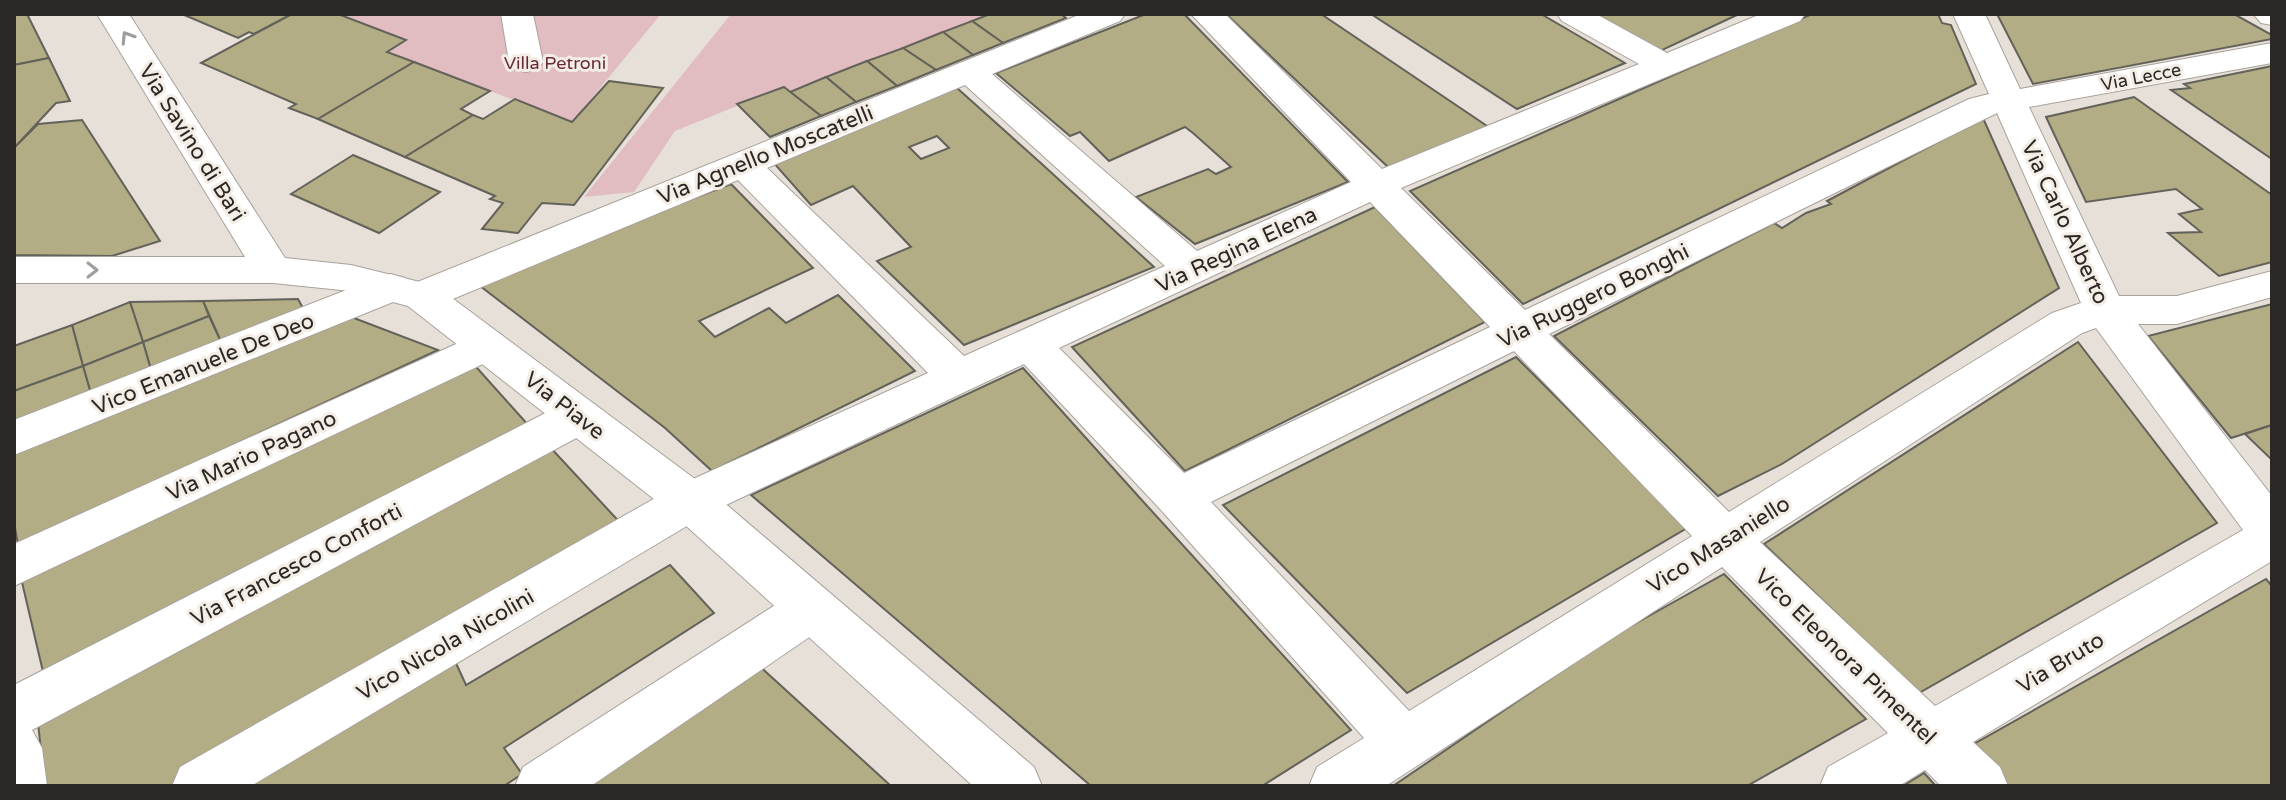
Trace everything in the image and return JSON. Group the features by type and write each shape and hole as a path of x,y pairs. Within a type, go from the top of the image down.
{"street":[{"name":"Via Savino di Bari","path":"113,14 273,270"},
{"path":"517,14 526,62"},
{"name":"Via Agnello Moscatelli","path":"406,292 741,163 1109,14"},
{"name":"Vico Eleonora Pimentel","path":"1207,14 1725,539 1980,786"},
{"path":"1573,14 1665,65"},
{"name":"Via Regina Elena","path":"690,501 1375,185 1789,14"},
{"name":"Via Carlo Alberto","path":"1969,14 2105,310 2272,535"},
{"name":"Via Lecce","path":"2010,102 2272,53"},
{"path":"969,71 1193,269"},
{"name":"Via Ruggero Bonghi","path":"1178,497 1981,106 2010,102"},
{"path":"741,163 959,377"},
{"name":"Via Piave","path":"14,270 273,270 351,278 406,292 487,345 690,501 1014,786"},
{"name":"Vico Masaniello","path":"1337,786 2067,323 2105,310 2177,310 2272,284"},
{"name":"Vico Emanuele De Deo","path":"14,438 406,292"},
{"path":"1030,344 1178,497 1404,744"},
{"name":"Via Mario Pagano","path":"14,566 487,345"},
{"name":"Via Francesco Conforti","path":"14,712 579,416"},
{"name":"Vico Nicola Nicolini","path":"200,786 690,501"},
{"name":"Via Bruto","path":"1848,786 2272,535"},
{"path":"543,786 812,608"},
{"path":"14,748 19,786"}],"green space":[{"name":"Villa Petroni","path":"338,14 661,14 572,122 387,52 406,40"},
{"path":"731,14 990,14 790,92 784,87 675,131 634,192 584,197"}],"building":[{"path":"14,14 27,14 49,58 14,65"},
{"path":"182,14 292,14 254,34 249,32 238,38"},
{"path":"292,14 338,14 406,40 387,52 414,62 318,119 289,108 296,104 201,63"},
{"path":"990,14 1061,14 1066,18 1003,43 972,21"},
{"path":"1146,14 1184,14 1348,182 1195,244 1136,197 1208,169 1216,174 1231,167 1193,133 1185,127 1109,161 1080,132 1070,136 996,73"},
{"path":"1226,14 1321,14 1490,128 1388,167"},
{"path":"1371,14 1541,14 1625,63 1517,109"},
{"path":"1591,14 1739,14 1658,52"},
{"path":"1812,14 1938,14 1942,23 1951,25 1976,84 1523,304 1410,191"},
{"path":"1997,14 2234,14 2272,35 2272,39 2033,84"},
{"path":"972,21 1003,43 973,55 943,32"},
{"path":"943,32 973,55 936,70 903,48"},
{"path":"903,48 936,70 897,86 867,61"},
{"path":"49,58 70,101 56,103 14,148 14,65"},
{"path":"867,61 897,86 856,102 826,77"},
{"path":"414,62 490,91 461,109 473,115 405,157 318,119"},
{"path":"2272,66 2272,159 2171,90 2190,88 2184,84"},
{"path":"826,77 856,102 821,116 790,92"},
{"path":"609,81 663,88 574,205 542,203 518,233 482,229 503,203 490,199 495,196 405,157 473,115 483,119 515,99 572,122"},
{"path":"784,87 821,116 770,137 737,104"},
{"path":"957,88 1154,267 964,345 877,261 911,247 853,186 811,205 772,161","holes":["937,136 949,148 921,159 909,147"]},
{"path":"2134,97 2272,195 2272,262 2219,276 2168,233 2201,232 2179,214 2202,209 2176,189 2086,202 2046,117"},
{"path":"1983,118 2059,288 1782,464 1718,496 1554,336 1774,223 1782,228 1806,213 1831,204 1827,201"},
{"path":"82,120 160,241 112,256 14,255 14,148 38,124"},
{"path":"353,155 440,192 379,233 291,194"},
{"path":"731,184 813,268 699,321 715,337 769,308 786,323 838,295 915,371 712,471 665,428 475,282"},
{"path":"1375,207 1485,322 1185,471 1072,347"},
{"path":"298,299 304,310 222,344 203,301"},
{"path":"203,301 209,316 143,342 130,302"},
{"path":"130,302 143,342 83,366 72,325"},
{"path":"2272,304 2272,425 2231,438 2148,336"},
{"path":"346,315 438,350 18,545 14,522 14,452"},
{"path":"209,316 222,344 151,370 143,342"},
{"path":"72,325 83,366 14,391 14,346"},
{"path":"143,342 151,370 91,394 83,366"},
{"path":"2078,342 2217,523 1919,693 1764,544"},
{"path":"1516,357 1687,528 1407,693 1223,505"},
{"path":"469,359 530,427 44,676 21,578"},
{"path":"83,366 91,394 14,425 14,391"},
{"path":"1023,368 1351,730 1262,786 1091,786 751,495"},
{"path":"2272,425 2272,460 2245,434"},
{"path":"549,446 626,529 171,786 45,786 37,714"},
{"path":"670,565 714,613 504,748 522,774 504,786 239,786 455,661 466,685"},
{"path":"1724,574 1866,719 1747,786 1393,786 1613,636"},
{"path":"2266,579 2272,586 2272,786 2005,786 1965,749"},
{"path":"754,661 891,786 568,786"},
{"path":"1924,773 1936,786 1903,786"}]}
